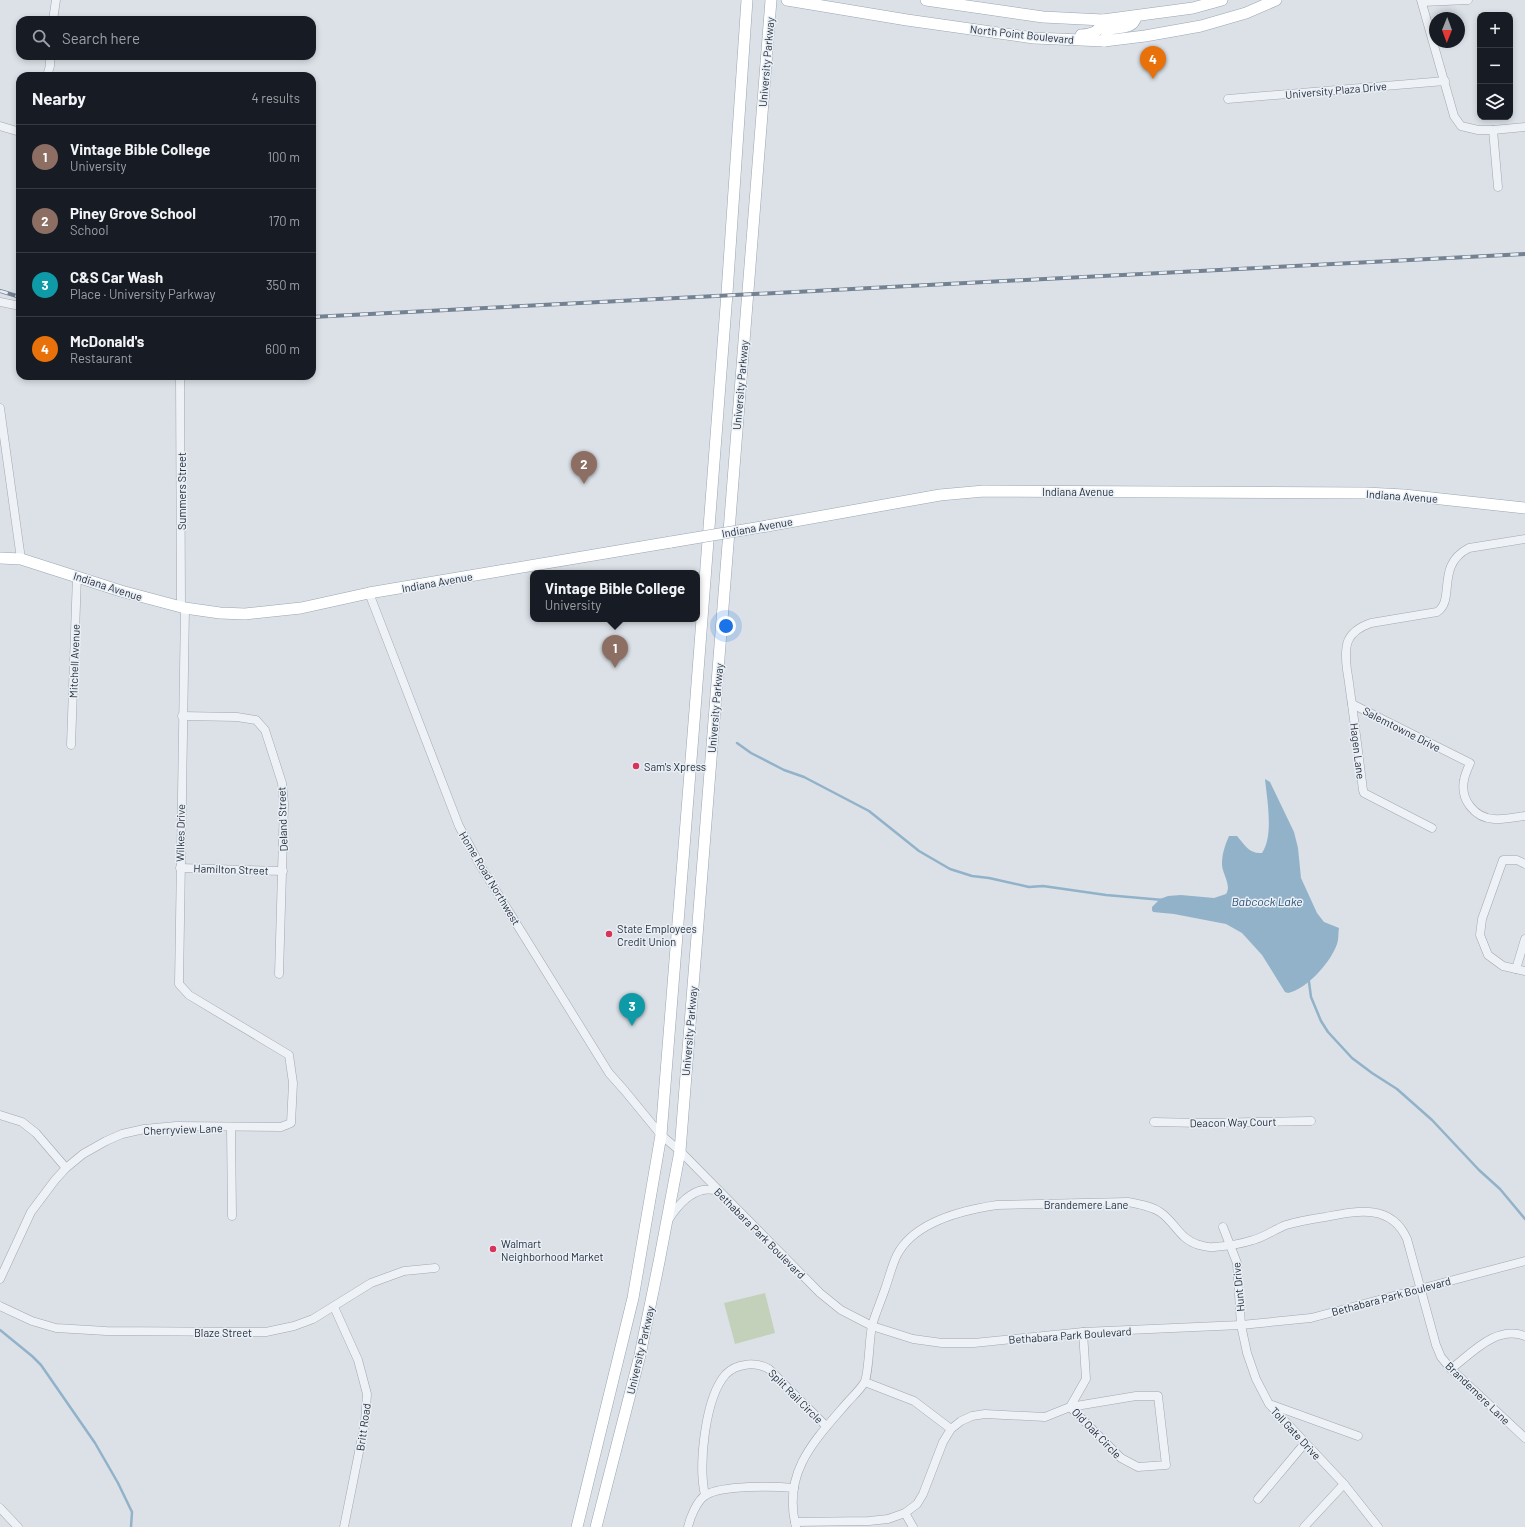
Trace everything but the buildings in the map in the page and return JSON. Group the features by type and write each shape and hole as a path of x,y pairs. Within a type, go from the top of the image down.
{"main road":[{"name":"University Parkway","path":"577,1527 632,1298 661,1135 717,427 747,0"},
{"name":"University Parkway","path":"596,1527 640,1355 680,1151 771,0"},
{"name":"North Point Boulevard","path":"787,0 907,20 1034,38 1104,41 1145,36 1201,26 1246,13 1276,0"},
{"name":"North Point Boulevard","path":"926,0 1043,17 1103,20 1136,17 1192,8 1222,0"},
{"path":"1104,41 1109,30 1129,27 1135,21 1136,17"},
{"path":"1070,40 1075,36 1096,32 1100,28 1103,20"},
{"name":"Indiana Avenue","path":"0,558 21,559 121,591 183,607 220,613 259,614 301,608 369,594 940,495 984,491 1366,493 1404,495 1525,508"}],"street":[{"path":"54,16 56,0"},
{"path":"1468,0 1422,1 1454,116 1462,126 1478,130 1525,127"},
{"path":"48,72 50,60"},
{"name":"University Plaza Drive","path":"1228,99 1445,81"},
{"path":"0,126 16,131"},
{"path":"1494,130 1498,187"},
{"path":"0,302 16,305"},
{"name":"Summers Street","path":"180,380 183,607"},
{"path":"0,408 21,559"},
{"name":"Salemtowne Drive","path":"1525,539 1469,548 1457,556 1449,569 1444,604 1437,612 1371,623 1361,627 1354,631 1350,637 1346,649 1352,704 1470,763 1464,780 1464,796 1470,807 1479,815 1494,819 1525,816"},
{"name":"Mitchell Avenue","path":"70,745 77,576"},
{"name":"Home Road Northwest","path":"369,594 459,826 480,865 609,1074 661,1135 680,1151"},
{"name":"Wilkes Drive","path":"183,607 179,984 189,995 241,1025"},
{"name":"Hagen Lane","path":"1352,704 1362,790 1364,793 1432,828"},
{"name":"Deland Street","path":"182,716 237,717 256,720 265,730 282,783 284,804 279,974"},
{"path":"1525,864 1517,860 1503,860 1482,919 1480,935 1488,955 1503,966 1525,971"},
{"name":"Hamilton Street","path":"180,868 283,871"},
{"path":"1516,969 1525,939"},
{"name":"Cherryview Lane","path":"0,1279 31,1212 66,1168 83,1154 106,1141 122,1134 144,1129 176,1126 281,1128 291,1123 293,1083 289,1055 241,1025"},
{"path":"0,1115 22,1122 31,1129 66,1168"},
{"name":"Deacon Way Court","path":"1154,1122 1311,1120"},
{"path":"231,1127 232,1216"},
{"name":"Bethabara Park Boulevard","path":"680,1151 820,1294 840,1310 872,1326 913,1339 942,1343 974,1343 1083,1332 1240,1325 1311,1318 1421,1287 1525,1261"},
{"path":"666,1223 675,1210 695,1193 703,1190 719,1191"},
{"name":"Brandemere Lane","path":"865,1382 872,1326 896,1258 909,1239 926,1226 938,1220 983,1207 997,1205 1128,1202 1159,1211 1178,1232 1192,1243 1213,1247 1230,1245 1263,1237 1285,1225 1362,1211 1373,1212 1393,1220 1403,1230 1421,1287 1436,1345 1441,1357 1451,1369 1525,1438"},
{"name":"Hunt Drive","path":"1223,1227 1235,1258 1238,1274 1240,1325"},
{"name":"Blaze Street","path":"0,1306 32,1321 56,1328 106,1331 230,1333 266,1332 294,1326 313,1319 371,1282 404,1271 435,1268"},
{"name":"Britt Road","path":"334,1307 358,1360 367,1394 365,1422 344,1527"},
{"name":"Toll Gate Drive","path":"1240,1325 1256,1380 1270,1404 1344,1484 1378,1527"},
{"path":"951,1430 914,1401 865,1382 826,1426 806,1453 800,1466 794,1488 793,1504 795,1525 888,1519 905,1513 917,1504 923,1494 943,1442 951,1430 961,1421 972,1416 985,1414 1045,1417 1070,1407 1086,1379 1083,1332"},
{"path":"1451,1369 1493,1337 1504,1334 1525,1336"},
{"name":"Split Rail Circle","path":"705,1495 702,1466 704,1434 716,1393 722,1380 737,1366 748,1364 769,1369 826,1426"},
{"name":"Old Oak Circle","path":"1136,1396 1158,1396 1166,1465 1138,1467 1121,1458 1070,1407 1136,1396"},
{"path":"1270,1404 1358,1436"},
{"path":"1258,1499 1305,1443"},
{"path":"1304,1527 1344,1484"},
{"path":"688,1527 691,1516 705,1495 721,1490 794,1488"},
{"path":"0,1508 18,1527"},
{"path":"905,1513 913,1527"}],"green space":[{"path":"765,1293 775,1333 735,1344 724,1303"}],"water":[{"name":"Babcock Lake","path":"1265,779 1270,782 1294,832 1298,848 1301,878 1317,913 1324,922 1339,928 1337,944 1324,966 1303,986 1288,993 1285,992 1262,955 1242,933 1226,924 1174,914 1153,912 1152,910 1152,907 1160,899 1168,896 1181,895 1214,898 1226,894 1228,887 1222,868 1222,860 1229,836 1237,836 1250,850 1262,853 1266,846 1269,827"}],"waterway":[{"path":"737,743 751,753 784,770 804,777 869,811 919,851 950,869 972,876 989,878 1029,887 1043,886 1106,895 1163,900"},
{"path":"1308,979 1311,997 1321,1021 1328,1032 1352,1058 1397,1089 1432,1120 1479,1170 1500,1189 1525,1219"},
{"path":"0,1330 41,1365 95,1443 118,1483 132,1512 131,1527"}],"railway":[{"path":"316,317 1525,254"},
{"path":"0,291 16,296"}],"place":[{"name":"McDonald's","path":"1153,79"},
{"name":"Piney Grove School","path":"584,484"},
{"name":"Vintage Bible College","path":"615,668"},
{"name":"Sam's Xpress","path":"636,766"},
{"name":"State Employees Credit Union","path":"609,934"},
{"name":"C&S Car Wash","path":"632,1026"},
{"name":"Walmart Neighborhood Market","path":"493,1249"}]}
